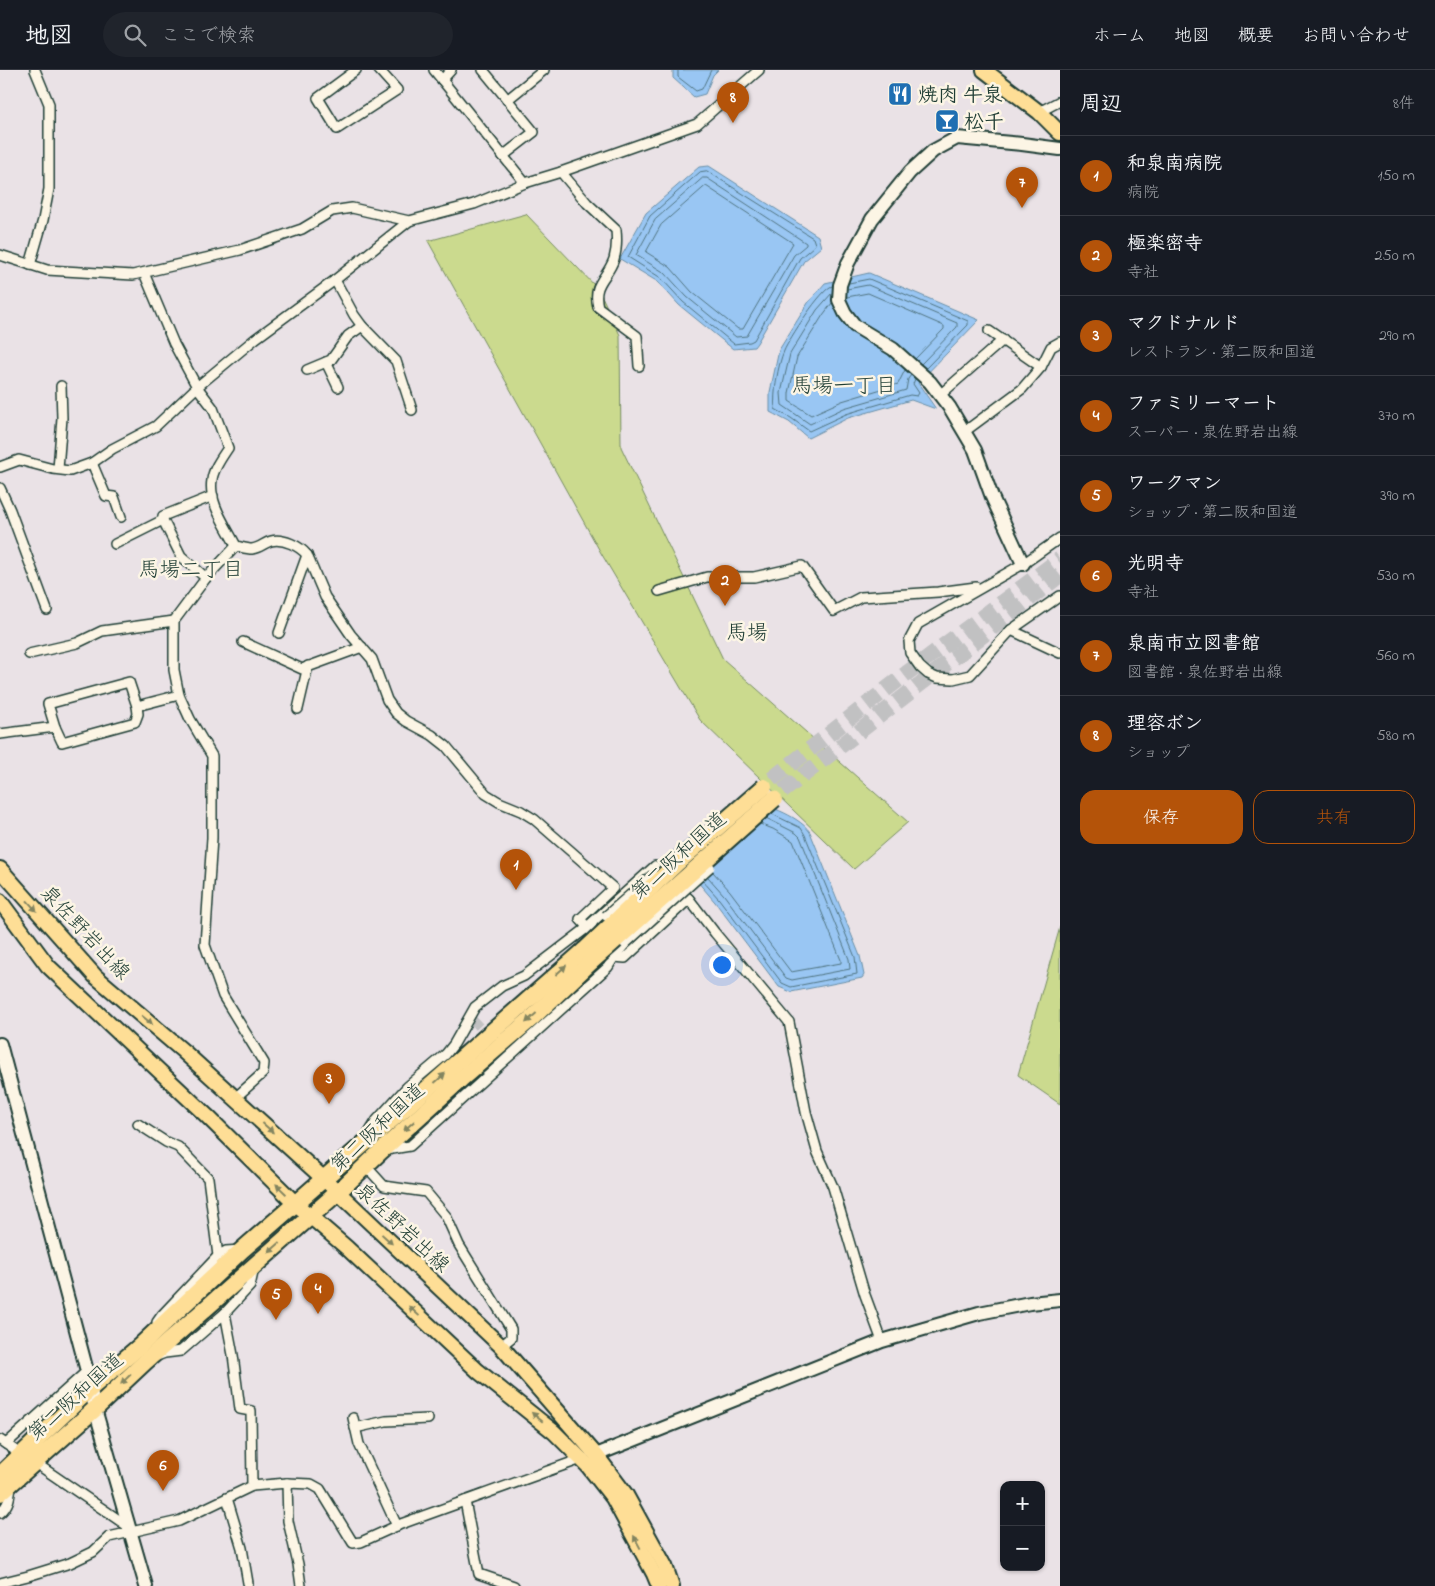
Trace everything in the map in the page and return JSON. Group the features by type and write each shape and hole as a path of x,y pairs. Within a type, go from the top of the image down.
{"highway":[{"name":"第二阪和国道","path":"3,1479 95,1409 143,1353 242,1250 358,1150 588,956 750,819 773,789 730,817 677,863 588,956 532,1018 254,1266 143,1353 91,1388 28,1459"}],"main road":[{"path":"984,70 1039,112 1060,133"},
{"name":"泉佐野岩出線","path":"0,869 95,976 183,1051 324,1179 501,1346 596,1454 630,1502 665,1566 672,1586"},
{"path":"0,901 48,966 207,1116 296,1204 347,1248 478,1371 554,1432 581,1460 613,1498 659,1586"}],"street":[{"path":"30,265 43,220 49,189 49,104 35,70"},
{"path":"356,70 318,98 336,129 397,90 379,70"},
{"path":"434,70 525,183"},
{"path":"442,80 451,70"},
{"path":"483,70 534,132 503,156"},
{"path":"507,100 544,70"},
{"path":"0,466 19,460 70,471 92,463 112,448 156,426 197,387 255,339 336,280 409,221 474,204 525,183 697,124 759,70"},
{"path":"1039,112 1060,101"},
{"path":"1023,564 992,497 974,450 950,408 930,382 893,349 855,326 845,313 839,300 840,285 848,264 872,219 910,172 933,151 956,138 1060,149"},
{"path":"560,172 587,203 616,230 617,245 613,261 596,290 596,299 598,307 637,336 639,366"},
{"path":"0,256 47,270 133,275 240,250 302,229 332,211 352,208 409,221"},
{"path":"144,273 174,344 197,387 213,408 228,448 212,479 213,496 215,505 236,546"},
{"path":"336,280 362,326 396,362 412,410"},
{"path":"307,370 330,360 348,336 362,326"},
{"path":"989,331 1041,367"},
{"path":"940,395 1003,340"},
{"path":"964,432 1022,389 1041,367 1051,346 1060,342"},
{"path":"326,362 338,387"},
{"path":"58,469 62,418 62,386"},
{"path":"92,463 106,496 114,497 121,516"},
{"path":"0,488 47,610"},
{"path":"115,544 163,520 163,516 213,496"},
{"path":"163,520 181,556 206,578"},
{"path":"1060,538 1023,564 918,624 909,640 910,653 920,667 936,678 953,679 970,675 1011,630 1060,596"},
{"path":"236,546 251,549 271,541 281,541 303,550 326,598 351,635 372,659 387,700 396,713 446,746 486,794 498,802 521,811 534,819 613,888 580,919 614,957 625,958 689,899"},
{"path":"235,1098 263,1073 264,1063 223,996 205,945 212,838 212,756 190,719 179,695 174,670 174,621 206,578 236,546"},
{"path":"279,633 307,555"},
{"path":"659,591 707,577 754,577 802,566 834,612 861,597 981,587"},
{"path":"29,654 77,644 102,631 174,621"},
{"path":"1011,630 1060,654"},
{"path":"243,642 302,669 362,647"},
{"path":"298,709 308,666"},
{"path":"129,682 137,706 136,722 62,742 55,727 48,704 129,682"},
{"path":"137,706 179,695"},
{"path":"0,734 55,727"},
{"path":"587,926 606,916 678,853 730,817"},
{"path":"381,1151 410,1146 608,967 625,944 718,859 750,819"},
{"path":"358,1150 377,1120 407,1087 446,1054 471,1018 475,1007 502,986 524,976 587,926 655,866 689,899 789,1022 806,1112 817,1151 833,1187 865,1295 882,1341"},
{"path":"0,1044 87,1371 95,1409 146,1586"},
{"path":"502,1050 509,1056"},
{"path":"138,1124 166,1142 178,1147 208,1178 218,1256"},
{"path":"365,1166 384,1186 426,1192 446,1216 459,1245 511,1329 511,1338 501,1346"},
{"path":"242,1250 226,1251 218,1256 162,1315 143,1353 181,1351 225,1313 250,1286 254,1266"},
{"path":"0,1583 70,1564 92,1552 109,1537 130,1530 179,1521 252,1486 287,1483 311,1484 320,1489 354,1543 361,1542 397,1526 581,1460 882,1341 979,1312 1030,1302 1060,1300"},
{"path":"225,1313 240,1409 251,1410 252,1486"},
{"path":"87,1371 3,1442 130,1530"},
{"path":"352,1418 359,1444 397,1526"},
{"path":"355,1428 386,1421 428,1418"},
{"path":"0,1513 6,1508 9,1501 3,1479"},
{"path":"287,1483 288,1521 301,1586"},
{"path":"227,1498 242,1548 248,1583"},
{"path":"465,1501 479,1574 488,1581 514,1586"}],"green space":[{"path":"526,214 599,290 620,335 621,447 723,659 908,822 854,869 700,720 601,553 428,241"},
{"path":"1060,927 1060,1104 1018,1075"}],"water":[{"path":"673,70 718,70 713,75 705,94 694,97 673,78"},
{"path":"709,166 818,236 821,247 804,261 754,347 733,349 679,305 658,282 620,259 646,213 699,167"},
{"path":"869,273 979,320 918,383 936,409 911,400 848,418 808,438 789,422 770,412 770,392 779,350 808,303 825,283"},
{"path":"744,797 789,815 810,832 860,956 864,975 862,978 791,992 779,987 715,902 672,852"}],"tunnel":[{"path":"772,779 907,673 1060,559"},
{"path":"783,791 1060,575"},
{"path":"473,1020 489,1037"}],"place":[{"name":"焼肉 牛泉","path":"900,94"},
{"name":"松千","path":"947,121"},
{"name":"理容ボン","path":"733,123"},
{"name":"泉南市立図書館","path":"1022,208"},
{"name":"極楽密寺","path":"725,606"},
{"name":"和泉南病院","path":"516,890"},
{"name":"マクドナルド","path":"329,1104"},
{"name":"ファミリーマート","path":"318,1314"},
{"name":"ワークマン","path":"276,1320"},
{"name":"光明寺","path":"163,1491"}],"district":[{"name":"馬場一丁目","path":"844,385"},
{"name":"馬場二丁目","path":"191,569"},
{"name":"馬場","path":"747,632"}]}
